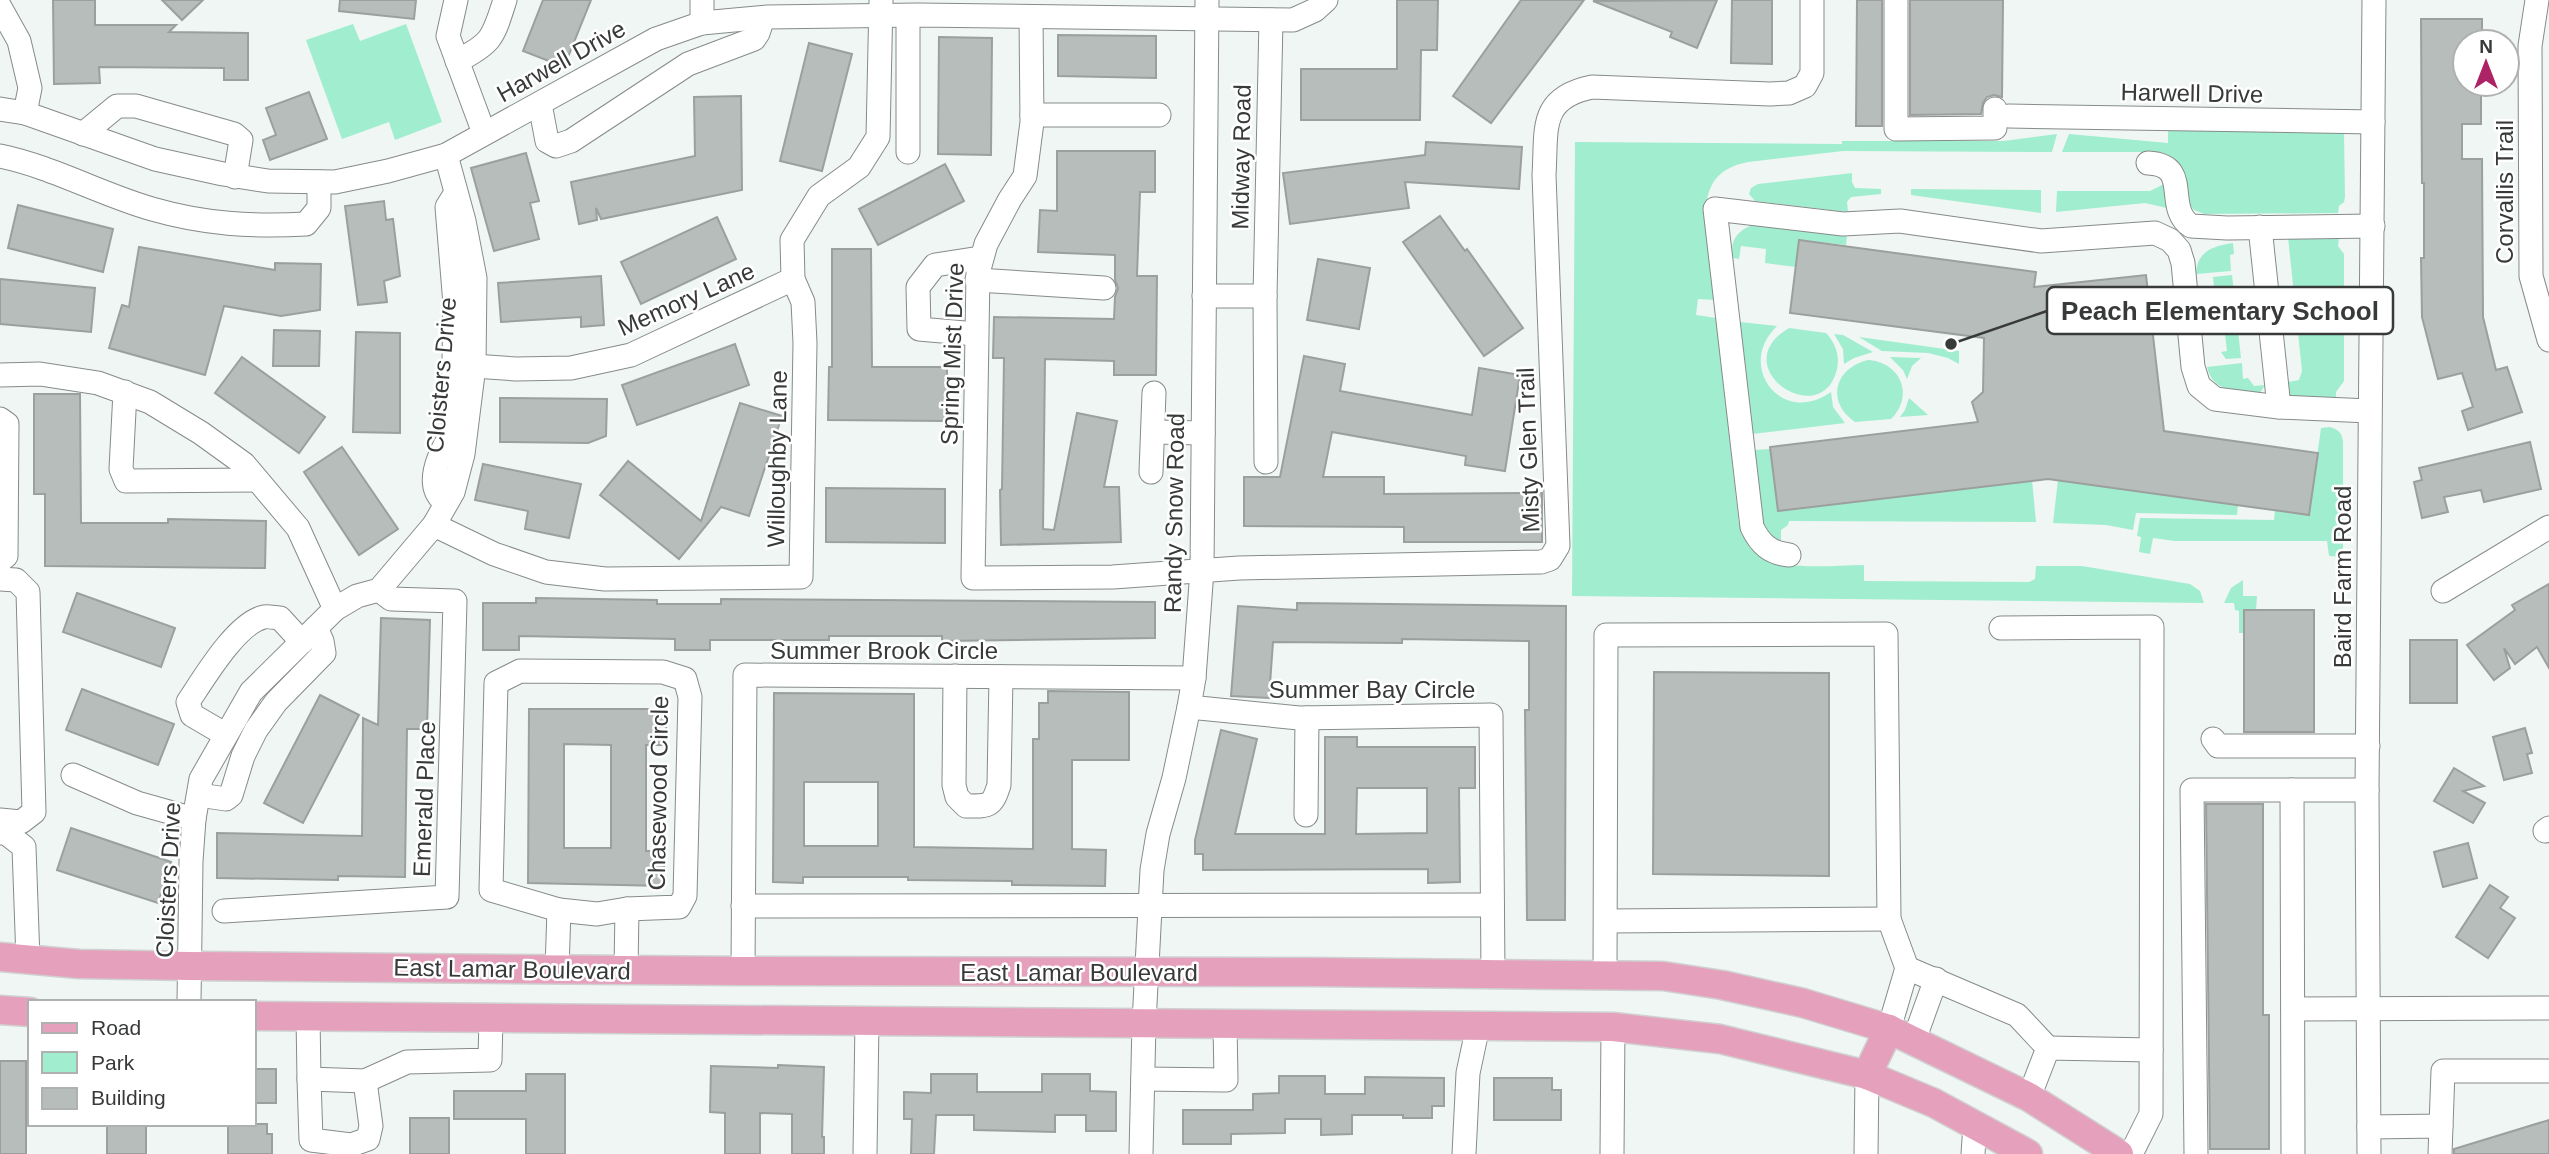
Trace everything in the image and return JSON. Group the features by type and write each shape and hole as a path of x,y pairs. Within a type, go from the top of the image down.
{"main road":[{"name":"East Lamar Boulevard","path":"0,957 79,964 190,966 1663,976 1722,985 1906,1023 2119,1154"},
{"path":"0,1010 28,1012"},
{"name":"East Lamar Boulevard","path":"256,1016 1613,1027 1720,1039 1867,1075 1934,1103 2028,1154"},
{"path":"1867,1075 1906,1023"}],"street":[{"path":"456,0 448,36 484,133"},
{"path":"457,61 479,50 494,36 505,0"},
{"name":"Harwell Drive","path":"0,109 26,113 155,159 235,177 268,181 335,182 387,172 446,155 702,11 763,18 881,8 908,16 994,8 1031,17 1207,9 1271,20 1293,20 1315,10 1326,0"},
{"name":"Misty Glen Trail","path":"973,579 1112,578 1239,568 1541,562 1550,559 1558,546 1544,175 1551,112 1557,102 1568,94 1592,87 1789,93 1805,86 1811,73 1812,0"},
{"name":"Harwell Drive","path":"1896,0 1896,130 1995,128 2002,113 2373,122"},
{"name":"Baird Farm Road","path":"2369,1154 2367,790 2374,0"},
{"name":"Corvallis Trail","path":"2537,0 2529,46 2531,276 2549,340"},
{"path":"0,7 19,41 22,53 30,88 26,113"},
{"name":"Willoughby Lane","path":"434,525 494,554 547,572 605,579 801,577 805,343 803,302 793,279 792,240 819,195 859,167 878,137 881,8"},
{"name":"Randy Snow Road","path":"1141,1154 1149,905 1158,834 1174,778 1194,678 1202,570 1207,9"},
{"path":"908,16 908,152"},
{"name":"Spring Mist Drive","path":"973,579 979,269 1010,198 1025,176 1032,115 1031,17"},
{"path":"540,104 547,141 556,146 570,141 688,64 754,39 763,18"},
{"name":"Midway Road","path":"1266,462 1265,296 1271,20"},
{"path":"83,134 117,106 136,106 234,134 241,140 235,177"},
{"path":"1032,115 1159,115"},
{"name":"Cloisters Drive","path":"189,1000 191,861 194,819 201,779 251,692 335,609 357,596 379,590 434,525 456,480 463,454 460,431 474,366 475,278 446,155"},
{"path":"0,156 32,163 151,209 205,221 258,227 306,224 319,208 319,182"},
{"path":"2148,163 2163,165 2172,172 2179,213 2191,226 2373,226"},
{"path":"457,194 447,207 455,304 453,405 460,431"},
{"path":"1789,555 1770,550 1762,544 1752,527 1715,209 1843,224 1893,220 2041,241 2139,233 2164,235 2179,250 2183,263 2193,367 2199,386 2215,399 2279,407 2370,411"},
{"path":"2260,227 2279,407"},
{"path":"976,334 919,330 918,287 935,265 1104,288"},
{"name":"Memory Lane","path":"474,366 516,369 570,368 631,355 793,279"},
{"path":"1204,296 1265,296"},
{"path":"0,375 40,374 98,383 150,402 201,433 244,464 298,528 335,609"},
{"path":"125,392 121,469 126,481 257,480"},
{"path":"1151,472 1154,393"},
{"path":"0,419 7,424 6,556 0,561"},
{"path":"1153,432 1203,433"},
{"path":"2443,591 2549,527"},
{"path":"0,579 16,580 28,592 34,812 21,821 0,820"},
{"name":"Emerald Place","path":"223,911 447,897 455,601 391,599 379,590"},
{"path":"199,795 226,799 231,795 243,756 256,730 275,702 324,653 323,641 280,618 264,617 248,625 216,659 188,702 192,715 226,735"},
{"path":"2001,628 2151,627 2151,1114 2131,1154"},
{"path":"1605,974 1606,635 1886,634 1889,919 1907,968 1906,1023"},
{"name":"Chasewood Circle","path":"520,671 663,672 685,679 690,696 685,896 679,907 627,909 597,914 559,911 491,890 496,683 520,671"},
{"name":"Summer Brook Circle","path":"743,971 745,675 1194,678"},
{"path":"955,676 954,785 957,797 966,806 986,806 994,801 999,785 1001,677"},
{"name":"Summer Bay Circle","path":"1189,707 1307,718 1491,715 1493,975"},
{"path":"1306,815 1307,718"},
{"path":"2213,740 2218,746 2368,746"},
{"path":"73,775 137,803 194,819"},
{"path":"2196,1154 2192,790 2367,790"},
{"path":"2292,790 2293,1154"},
{"path":"0,833 6,833 24,847 28,960"},
{"path":"743,906 1492,905"},
{"name":"Chasewood Circle","path":"626,970 627,909"},
{"path":"556,969 559,911"},
{"path":"1606,921 1889,919"},
{"path":"1907,968 2017,1015 2048,1048 2151,1050"},
{"path":"1906,1023 1936,979"},
{"path":"2293,1009 2549,1008"},
{"path":"308,1016 311,1140 351,1145 368,1139 371,1126 365,1081"},
{"path":"309,1079 365,1081 407,1062 489,1060 491,1018"},
{"path":"865,1154 867,1021"},
{"path":"1143,1079 1226,1080 1225,1024"},
{"path":"1464,1154 1468,1073 1478,1026"},
{"path":"1612,1154 1613,1027"},
{"path":"2029,1097 2048,1048"},
{"path":"2441,1154 2443,1071 2549,1071"},
{"path":"1866,1154 1867,1075"},
{"path":"1973,1154 1975,1125"},
{"path":"2369,1127 2441,1126"}],"green space":[{"path":"353,24 360,41 406,24 442,122 395,140 389,122 342,139 306,40"},
{"path":"2168,128 2340,131 2344,134 2344,202 2339,206 2338,213 2204,214 2190,205 2184,174 2177,161 2170,156 2160,152 2062,152 2069,134 2168,143"},
{"path":"2057,134 2052,152 1843,151 1748,162 1721,173 1709,192 1706,217 1714,300 1698,299 1696,315 1716,318 1739,524 1747,541 1759,553 1774,561 1809,566 1864,565 1864,581 2029,582 2035,579 2036,566 2082,566 2190,584 2200,591 2204,603 1572,596 1575,142 1842,144 1842,141 2004,141"},
{"path":"1852,173 1855,188 1881,189 1881,194 1851,197 1847,202 1848,212 1755,201 1749,194 1751,188 1758,184"},
{"path":"2164,184 2167,208 2145,203 2056,212 2057,191 2150,191"},
{"path":"1911,189 2041,190 2041,213 1911,195"},
{"path":"1755,224 1847,236 1846,245 1800,240 1796,267 1765,263 1766,249 1741,246 1739,259 1733,258 1732,246 1736,236"},
{"path":"2288,237 2339,238 2338,246 2344,254 2344,381 2336,392 2336,398 2291,398 2288,393 2288,382 2299,380 2302,371"},
{"path":"2233,243 2234,254 2230,255 2231,271 2196,274 2199,260 2207,251"},
{"path":"2232,275 2241,358 2226,359 2221,352 2227,351 2224,326 2218,326 2213,277"},
{"path":"1740,322 1777,326 1765,342 1761,358 1763,374 1770,387 1781,397 1796,402 1813,401 1831,392 1833,407 1845,423 1752,434"},
{"path":"1789,328 1826,333 1836,349 1837,369 1828,387 1814,395 1798,394 1783,387 1771,375 1767,360 1771,344"},
{"path":"1834,334 1843,335 1873,352 1844,364 1843,349"},
{"path":"1859,337 1959,351 1959,364 1928,353 1882,351"},
{"path":"1890,357 1921,358 1912,366 1907,379 1903,370"},
{"path":"1868,360 1879,362 1896,373 1903,390 1902,400 1891,419 1855,422 1840,405 1838,386 1848,370"},
{"path":"2242,363 2243,379 2248,378 2254,386 2265,385 2260,393 2235,391 2221,386 2210,376 2207,367"},
{"path":"1909,398 1928,415 1900,417"},
{"path":"2330,427 2340,432 2343,442 2343,557 2329,556 2327,541 2175,541 2153,538 2150,554 2139,552 2141,537 2137,536 2140,518 2274,520 2275,510 2309,515 2321,428"},
{"path":"1771,449 2032,480 2036,522 1789,521 1781,530 1781,541 1771,536 1762,525 1754,450"},
{"path":"2058,480 2238,505 2237,515 2136,513 2133,530 2106,525 2053,523"},
{"path":"2243,580 2243,596 2257,596 2256,610 2244,610 2244,633 2239,633 2239,611 2235,610 2234,603 2224,603 2231,588"}],"building":[{"path":"53,0 95,0 95,25 176,25 169,32 248,33 248,80 224,80 224,68 99,67 100,83 54,84"},
{"path":"162,0 203,0 182,20"},
{"path":"340,0 416,0 414,19 339,11"},
{"path":"543,0 591,0 564,67 523,51"},
{"path":"1397,0 1438,0 1437,50 1421,50 1420,120 1301,120 1301,69 1397,69"},
{"path":"1521,0 1584,0 1491,123 1453,96"},
{"path":"1717,0 1697,48 1670,37 1672,32 1593,1"},
{"path":"1732,0 1772,0 1772,64 1731,63"},
{"path":"1857,0 1882,0 1882,126 1856,126"},
{"path":"1910,0 2003,0 2002,97 1987,97 1981,114 1910,115"},
{"path":"2421,19 2482,19 2482,28 2451,28 2451,98 2481,98 2481,124 2462,124 2462,159 2482,159 2483,317 2496,370 2507,367 2522,412 2468,430 2462,411 2473,407 2462,373 2438,379 2422,317"},
{"path":"1058,35 1156,36 1156,78 1058,76"},
{"path":"939,37 992,38 991,155 938,154"},
{"path":"809,43 852,54 822,171 780,161"},
{"path":"309,92 327,139 270,160 263,140 276,135 266,108"},
{"path":"741,96 742,190 601,219 596,208 597,220 579,224 571,182 695,156 694,97"},
{"path":"1426,142 1522,147 1519,189 1405,182 1409,208 1290,224 1283,173 1425,155"},
{"path":"1057,151 1155,151 1155,192 1140,192 1137,276 1157,276 1156,375 1114,375 1114,361 1045,359 1043,529 1054,530 1077,413 1117,421 1104,487 1119,487 1121,542 1001,545 1004,358 993,358 994,317 1114,319 1118,288 1115,280 1115,255 1038,252 1040,210 1057,211"},
{"path":"526,153 539,201 530,203 539,239 494,251 471,168"},
{"path":"945,164 964,201 878,245 859,209"},
{"path":"384,201 386,220 393,219 400,276 384,281 387,302 358,305 345,206"},
{"path":"18,205 113,229 103,272 8,248"},
{"path":"1440,216 1523,328 1484,356 1403,242"},
{"path":"717,217 736,259 641,304 621,262"},
{"path":"1799,240 2036,272 2034,287 2146,275 2164,431 2318,453 2309,515 2048,479 1778,511 1770,447 1978,422 1972,402 1983,392 1984,338 1790,313"},
{"path":"139,247 275,270 275,263 321,264 320,310 281,316 224,306 205,375 109,348 122,305 129,307"},
{"path":"832,249 871,249 872,367 947,367 947,421 828,420 829,367 832,367"},
{"path":"1318,259 1370,268 1359,329 1307,320"},
{"path":"601,276 604,325 581,327 581,317 501,322 498,283"},
{"path":"0,279 95,288 91,332 0,324"},
{"path":"274,330 320,331 319,366 273,366"},
{"path":"356,332 400,333 400,433 353,432"},
{"path":"735,344 749,385 637,425 622,385"},
{"path":"1304,356 1345,364 1340,391 1472,415 1479,368 1520,375 1505,471 1465,465 1466,456 1332,432 1323,477 1384,477 1384,494 1542,493 1542,542 1404,542 1404,527 1244,526 1244,477 1280,477"},
{"path":"242,357 325,417 299,453 215,393"},
{"path":"34,394 80,394 81,523 168,523 168,519 266,521 265,568 45,566 45,494 34,494"},
{"path":"500,398 607,399 606,436 588,443 500,442"},
{"path":"740,403 782,416 749,516 721,507 679,559 600,495 628,461 701,521"},
{"path":"2530,442 2541,489 2484,502 2481,490 2444,497 2448,512 2422,518 2414,482 2422,480 2419,468"},
{"path":"342,447 398,529 359,555 304,472"},
{"path":"483,464 581,484 569,538 525,529 528,511 475,500"},
{"path":"826,488 945,489 945,543 826,542"},
{"path":"2549,584 2549,668 2537,647 2515,664 2504,648 2510,668 2494,680 2467,645 2515,610 2512,605"},
{"path":"77,593 175,628 161,667 63,632"},
{"path":"536,598 657,600 657,604 721,604 721,599 1155,602 1155,638 942,641 942,636 829,636 829,640 710,640 710,650 675,650 675,639 519,636 519,650 483,650 483,603 536,603"},
{"path":"1297,603 1566,606 1565,920 1527,920 1525,710 1529,710 1529,641 1402,639 1402,643 1273,642 1269,698 1231,696 1238,606 1297,610"},
{"path":"2244,610 2314,610 2314,732 2244,732"},
{"path":"381,618 430,620 427,729 407,729 405,877 338,876 338,880 217,878 217,833 362,836 363,718 378,725"},
{"path":"2410,640 2457,640 2457,703 2410,703"},
{"path":"1654,672 1829,673 1829,876 1653,874"},
{"path":"82,689 174,724 158,765 66,730"},
{"path":"1048,691 1129,692 1129,760 1072,760 1072,849 1106,850 1105,886 1012,885 1012,881 908,880 908,877 803,877 803,883 773,882 774,693 914,694 914,847 1033,849 1033,739 1039,739 1039,703 1048,703","holes":["804,782 878,782 878,846 804,846"]},
{"path":"320,695 359,715 303,823 264,803"},
{"path":"529,709 666,709 666,745 646,745 646,851 664,851 664,886 528,883","holes":["564,744 611,745 611,848 564,848"]},
{"path":"2525,728 2532,753 2527,754 2532,773 2504,780 2493,737"},
{"path":"1221,730 1257,739 1235,834 1325,834 1325,737 1357,737 1357,747 1475,747 1475,788 1459,788 1460,882 1428,883 1428,869 1203,870 1203,854 1195,854 1195,840","holes":["1357,788 1427,788 1427,833 1356,834"]},
{"path":"2454,768 2484,786 2463,791 2485,803 2473,823 2434,801"},
{"path":"2206,804 2263,804 2263,1015 2269,1015 2269,1149 2210,1149"},
{"path":"71,828 171,862 158,903 57,870"},
{"path":"2468,843 2477,878 2443,887 2434,852"},
{"path":"2490,885 2508,897 2500,908 2515,918 2488,958 2456,937"},
{"path":"0,1061 26,1061 26,1154 0,1154"},
{"path":"778,1065 824,1067 824,1154 792,1154 792,1114 760,1113 760,1154 725,1154 725,1113 710,1112 711,1066 778,1068"},
{"path":"256,1069 276,1069 276,1103 256,1103"},
{"path":"526,1074 565,1074 565,1154 526,1154 526,1119 454,1119 454,1091 526,1091"},
{"path":"931,1074 977,1074 977,1092 1042,1092 1042,1074 1090,1074 1090,1091 1116,1092 1116,1131 1086,1131 1086,1115 1055,1115 1055,1132 974,1130 974,1115 936,1115 934,1154 911,1154 912,1119 904,1119 904,1092 931,1093"},
{"path":"1279,1076 1325,1076 1325,1094 1365,1094 1365,1077 1444,1078 1444,1106 1432,1106 1432,1118 1352,1115 1352,1134 1321,1135 1321,1119 1285,1119 1285,1133 1231,1134 1231,1144 1183,1144 1183,1110 1253,1110 1253,1094 1279,1093"},
{"path":"1494,1078 1552,1078 1552,1090 1561,1090 1561,1120 1494,1120"},
{"path":"410,1118 449,1118 449,1154 410,1154"},
{"path":"2549,1120 2549,1154 2454,1154 2454,1149"},
{"path":"267,1124 267,1134 272,1134 272,1154 228,1154 228,1126"},
{"path":"107,1126 146,1126 146,1154 107,1154"}],"place":[{"name":"Peach Elementary School","path":"1951,344"}]}
